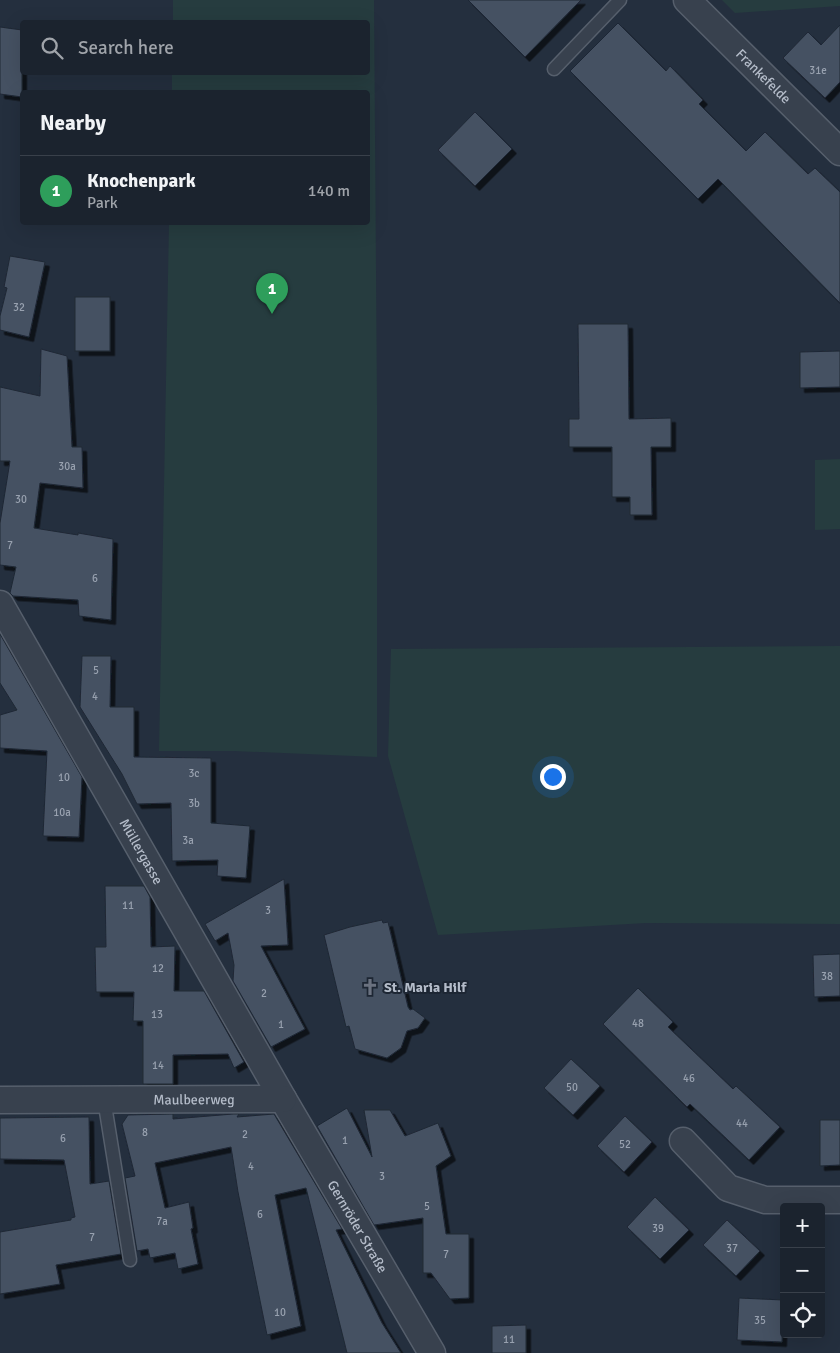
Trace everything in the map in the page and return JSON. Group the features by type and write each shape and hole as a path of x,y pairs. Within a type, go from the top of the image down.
{"street":[{"name":"Frankefelde","path":"687,0 840,152"},
{"name":"Müllergasse","path":"0,604 284,1099"},
{"name":"Maulbeerweg","path":"0,1100 284,1099"},
{"name":"Gernröder Straße","path":"284,1099 432,1353"},
{"path":"683,1141 728,1188 765,1200 840,1200"}],"lane":[{"path":"554,69 620,0"},
{"path":"104,1099 130,1260"}],"green space":[{"path":"173,0 374,0 377,757 234,751 159,751 169,225 370,225 370,90 172,90 172,75 370,75 370,20 173,20"},
{"path":"722,0 840,0 840,6 735,13"},
{"path":"840,459 840,529 815,530 815,460"},
{"path":"840,646 840,924 646,923 438,935 388,756 391,649"}],"building":[{"path":"468,0 581,0 525,57"},
{"path":"618,23 666,71 670,66 703,100 699,104 746,151 765,132 808,174 815,168 840,192 840,303 718,179 698,199 570,71"},
{"path":"840,25 840,82 825,98 783,58 808,32 821,45"},
{"path":"0,27 20,30 20,75 22,75 22,90 20,90 20,97 0,94"},
{"path":"475,112 512,149 475,186 438,150"},
{"path":"10,256 45,262 29,337 0,330 0,316 7,288 4,287"},
{"path":"75,297 110,297 110,351 75,351"},
{"path":"578,324 628,324 629,419 671,418 671,447 651,447 652,515 630,515 630,497 612,497 612,447 569,447 569,419 579,419"},
{"path":"41,349 67,356 72,447 82,447 83,488 40,483 34,528 113,539 111,620 79,616 78,600 13,596 10,593 16,567 0,565 0,523 10,461 0,461 0,387 40,396"},
{"path":"840,351 840,387 800,388 800,352"},
{"path":"0,634 82,777 79,837 43,836 47,751 0,748 0,715 17,710 0,683"},
{"path":"82,656 111,656 110,707 134,707 134,757 211,758 211,823 250,826 246,878 217,876 218,860 172,861 171,803 137,804 122,774 80,707"},
{"path":"284,879 288,945 261,946 305,1029 271,1047 233,981 234,965 228,933 215,941 205,924"},
{"path":"105,886 144,886 150,897 151,947 175,946 174,991 204,991 244,1062 234,1068 228,1054 173,1055 173,1084 143,1084 143,1021 133,1021 134,992 96,992 95,947 106,947"},
{"name":"St. Maria Hilf","path":"382,920 383,923 388,922 408,1007 425,1018 418,1028 407,1031 401,1048 387,1058 355,1049 349,1026 346,1027 324,935"},
{"path":"840,954 840,996 814,997 813,955"},
{"path":"638,988 673,1022 668,1027 733,1089 736,1086 780,1127 749,1160 690,1104 687,1107 603,1024"},
{"path":"571,1059 600,1086 573,1115 544,1088"},
{"path":"347,1108 372,1157 364,1110 390,1110 405,1136 438,1123 451,1156 436,1166 446,1234 469,1234 469,1298 450,1299 431,1273 423,1273 423,1218 374,1225 317,1126"},
{"path":"173,1114 173,1119 233,1114 239,1114 237,1117 274,1114 342,1229 336,1230 382,1323 401,1353 347,1353 306,1188 275,1195 301,1326 267,1335 238,1192 231,1147 155,1163 165,1208 189,1202 193,1228 191,1229 198,1264 178,1269 175,1253 150,1258 148,1249 137,1251 125,1178 135,1176 122,1124 128,1115"},
{"path":"625,1116 652,1142 624,1172 597,1146"},
{"path":"89,1117 90,1184 109,1181 121,1254 56,1265 60,1284 0,1294 0,1232 71,1220 71,1218 75,1217 64,1160 0,1159 0,1118"},
{"path":"820,1120 840,1120 840,1165 820,1166"},
{"path":"655,1197 689,1230 660,1259 627,1227"},
{"path":"727,1220 760,1251 736,1276 703,1245"},
{"path":"739,1298 780,1300 780,1338 782,1338 782,1342 737,1340"},
{"path":"526,1325 526,1353 492,1353 492,1326"}],"place":[{"name":"Knochenpark","path":"272,314"},
{"name":"St. Maria Hilf","path":"370,987"}]}
